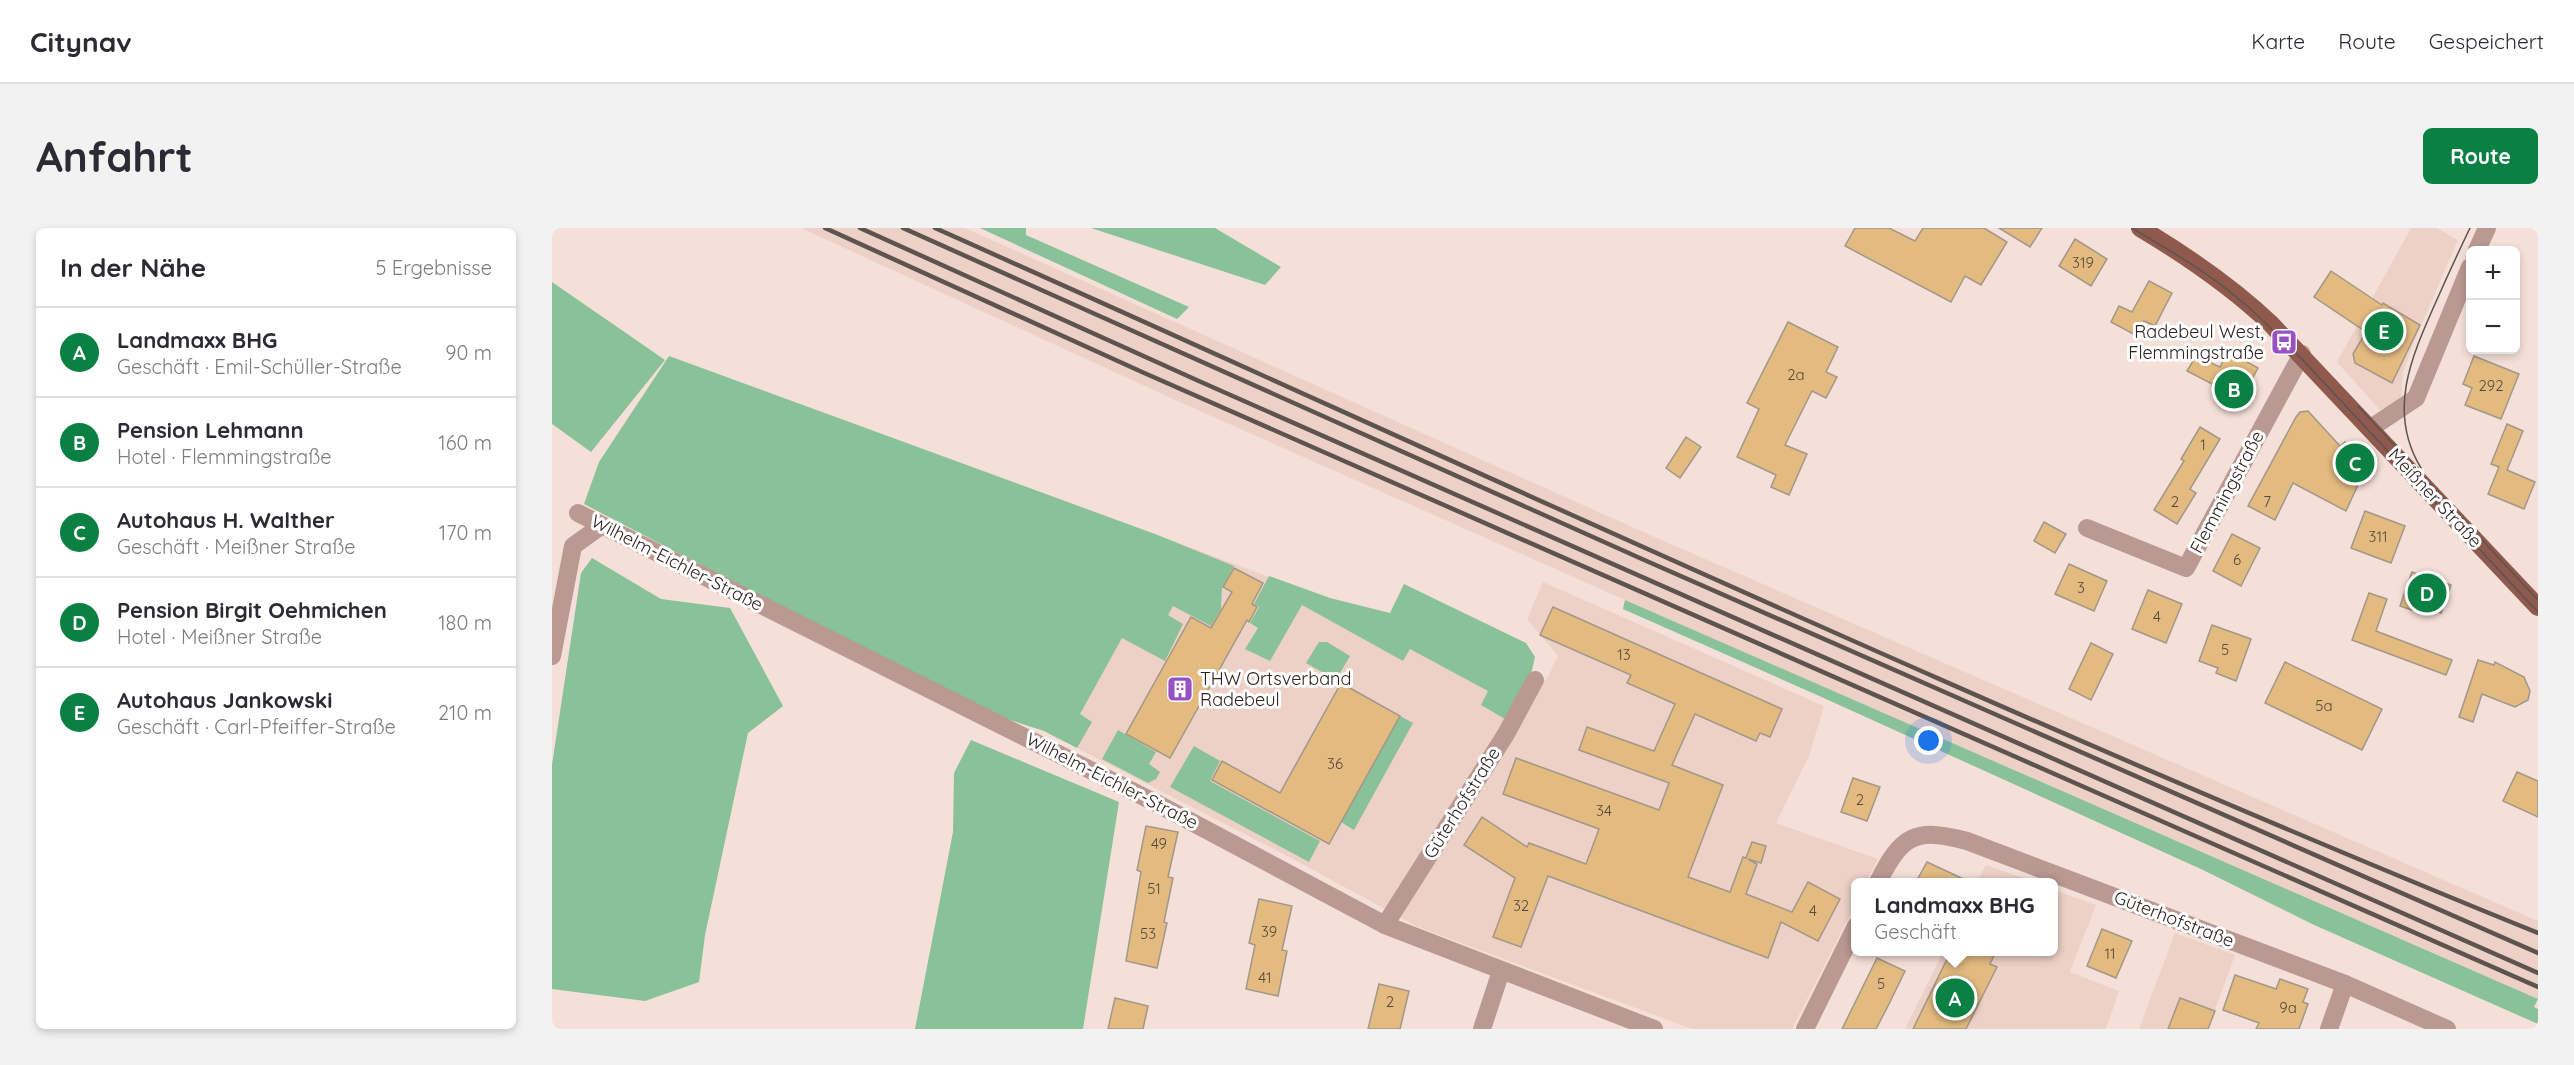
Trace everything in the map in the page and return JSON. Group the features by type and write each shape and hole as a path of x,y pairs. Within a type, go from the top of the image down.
{"main road":[{"name":"Meißner Straße","path":"2140,228 2203,268 2240,295 2302,354 2538,607"}],"street":[{"path":"2479,246 2487,228"},
{"path":"2371,429 2416,398 2466,277"},
{"name":"Flemmingstraße","path":"2087,528 2186,568 2302,354"},
{"name":"Wilhelm-Eichler-Straße","path":"578,513 1156,803 1385,925 1654,1029"},
{"path":"552,656 573,546 601,526"},
{"name":"Güterhofstraße","path":"1385,925 1506,734 1535,680"},
{"name":"Güterhofstraße","path":"1880,878 1898,848 1908,840 1922,834 1935,833 1967,841 2345,984 2448,1029"},
{"path":"1805,1029 1851,936"},
{"path":"1482,1029 1501,971"},
{"path":"2329,1029 2345,984"}],"shaded area":[{"path":"801,228 965,228 1650,535 2538,921 2538,999 1625,600 1173,399"},
{"path":"2411,228 2437,228 2458,240 2412,347 2403,373 2401,402 2380,410 2337,362"},
{"path":"1155,534 1546,681 1558,656 1527,619 1543,582 1824,706 1809,756 1776,823 1878,859 1868,878 1851,878 1851,913 1792,1029 1692,1029 1418,927 1295,860 1044,731"},
{"path":"1986,865 2023,878 1979,878"},
{"path":"2058,891 2096,905 2070,972 2119,991 2106,1029 1905,1029 1941,956 2058,956"},
{"path":"2175,933 2235,955 2208,1029 2139,1029"}],"green space":[{"path":"980,228 1026,228 1026,235 1189,307 1177,319"},
{"path":"1091,228 1215,228 1281,267 1265,285"},
{"path":"552,282 665,360 591,452 552,424"},
{"path":"669,356 1155,534 1234,566 1222,588 1221,609 1211,626 1173,606 1168,615 1183,624 1165,661 1122,638 1080,714 1092,722 1077,748 1044,731 1004,718 858,647 584,504 599,462"},
{"path":"592,558 661,599 730,608 783,706 748,733 705,935 699,982 645,1001 552,989 552,765 581,573"},
{"path":"1269,576 1330,598 1390,613 1404,584 1526,643 1535,657 1531,674 1505,719 1481,705 1488,691 1410,649 1403,661 1302,605 1270,661 1245,649 1258,628 1250,623 1259,607 1254,604"},
{"path":"1625,600 2538,999 2534,1007 2538,1009 2538,1024 2312,924 2203,870 1623,609"},
{"path":"1319,642 1327,642 1350,656 1336,680 1306,663"},
{"path":"1400,716 1413,723 1354,830 1341,822"},
{"path":"1118,730 1156,752 1149,764 1160,772 1156,779 1148,783 1102,759"},
{"path":"971,740 1119,802 1083,1029 915,1029 953,832 954,773"},
{"path":"1194,746 1220,761 1210,781 1320,841 1309,862 1170,787"}],"building":[{"path":"1855,228 1889,228 1915,241 1923,228 1984,228 2007,242 1981,285 1965,276 1951,302 1845,246"},
{"path":"1999,228 2042,228 2030,247"},
{"path":"2075,239 2107,259 2091,286 2059,266"},
{"path":"2331,271 2382,305 2383,303 2420,325 2392,383 2355,363 2353,354 2366,332 2314,297"},
{"path":"2149,281 2172,293 2155,326 2144,321 2137,336 2111,322 2119,306 2132,312"},
{"path":"1788,322 1838,347 1826,372 1837,377 1826,398 1812,391 1785,445 1807,454 1789,495 1771,487 1776,475 1737,457 1759,409 1747,403"},
{"path":"2228,351 2258,368 2241,399 2187,371 2196,356 2220,367"},
{"path":"2474,356 2519,374 2501,419 2465,405 2472,388 2463,384"},
{"path":"2308,411 2340,446 2345,442 2368,463 2346,511 2293,483 2275,520 2248,506 2296,417 2300,412"},
{"path":"2507,424 2523,431 2507,470 2535,482 2524,509 2488,494 2499,467 2491,464"},
{"path":"2200,427 2220,439 2190,489 2196,493 2177,524 2154,510 2184,461 2181,459"},
{"path":"1686,437 1701,447 1680,478 1666,468"},
{"path":"2365,511 2405,526 2391,563 2351,548"},
{"path":"2044,522 2066,534 2055,553 2034,541"},
{"path":"2232,534 2260,548 2241,586 2213,571"},
{"path":"2069,564 2107,581 2094,611 2055,594"},
{"name":"THW Ortsverband Radebeul","path":"1234,568 1263,583 1252,604 1257,607 1249,622 1247,620 1170,758 1126,734 1191,617 1211,628 1232,592 1223,587"},
{"path":"2412,572 2451,585 2441,613 2426,608 2424,614 2400,606"},
{"path":"2148,590 2182,604 2166,643 2132,629"},
{"path":"2369,593 2387,599 2376,631 2452,660 2446,675 2352,640"},
{"path":"1553,607 1782,709 1770,737 1760,733 1756,741 1695,714 1672,765 1723,785 1688,877 1730,892 1743,857 1746,858 1752,842 1766,846 1761,863 1748,859 1757,864 1746,894 1792,912 1808,882 1840,899 1818,941 1781,922 1768,958 1548,876 1521,947 1493,937 1515,878 1464,845 1482,817 1527,847 1529,843 1586,864 1599,829 1503,794 1516,758 1659,810 1669,783 1579,750 1587,727 1654,751 1675,704 1627,683 1631,675 1540,635"},
{"path":"2212,625 2251,639 2236,681 2216,673 2218,668 2199,661"},
{"path":"2091,643 2113,654 2091,700 2069,689"},
{"path":"2478,660 2494,665 2495,662 2524,677 2530,691 2528,700 2515,707 2482,694 2473,722 2459,717"},
{"path":"2285,662 2382,709 2362,750 2265,703"},
{"path":"1341,683 1400,716 1329,844 1212,780 1222,761 1280,793"},
{"path":"2517,772 2538,781 2538,817 2503,801"},
{"path":"1853,778 1880,787 1867,821 1841,812"},
{"path":"1146,826 1178,832 1168,877 1173,878 1164,922 1167,923 1157,968 1126,961 1141,872 1137,870"},
{"path":"1927,862 1961,878 1918,878"},
{"path":"1259,899 1292,906 1282,950 1287,951 1278,996 1246,989 1255,945 1249,943"},
{"path":"2102,929 2132,941 2116,978 2087,966"},
{"path":"1949,956 1994,956 1990,964 1997,967 1966,1029 1913,1029"},
{"path":"1877,958 1905,971 1888,1006 1876,1029 1842,1029"},
{"path":"2235,975 2276,989 2280,979 2308,989 2303,1002 2308,1004 2299,1029 2256,1029 2259,1023 2223,1010"},
{"path":"1379,984 1409,991 1400,1029 1368,1029"},
{"path":"1115,998 1148,1006 1143,1029 1108,1029"},
{"path":"2180,998 2215,1011 2208,1029 2168,1029"}],"tram line":[{"path":"2132,228 2214,280 2263,320 2538,612"},
{"path":"2421,468 2411,447 2405,426 2406,385 2426,324 2470,228"},
{"path":"2358,406 2538,600"}],"railway":[{"path":"825,228 1142,372 2538,987"},
{"path":"860,228 1201,382 2538,973"},
{"path":"903,228 1642,559 2538,953"},
{"path":"935,228 1734,588 2134,764 2538,933"}],"place":[{"name":"Autohaus Jankowski","path":"2384,331"},
{"name":"Radebeul West, Flemmingstraße","path":"2284,342"},
{"name":"Pension Lehmann","path":"2234,389"},
{"name":"Autohaus H. Walther","path":"2355,463"},
{"name":"Pension Birgit Oehmichen","path":"2427,593"},
{"name":"THW Ortsverband Radebeul","path":"1180,689"},
{"name":"Landmaxx BHG","path":"1955,998"}]}
